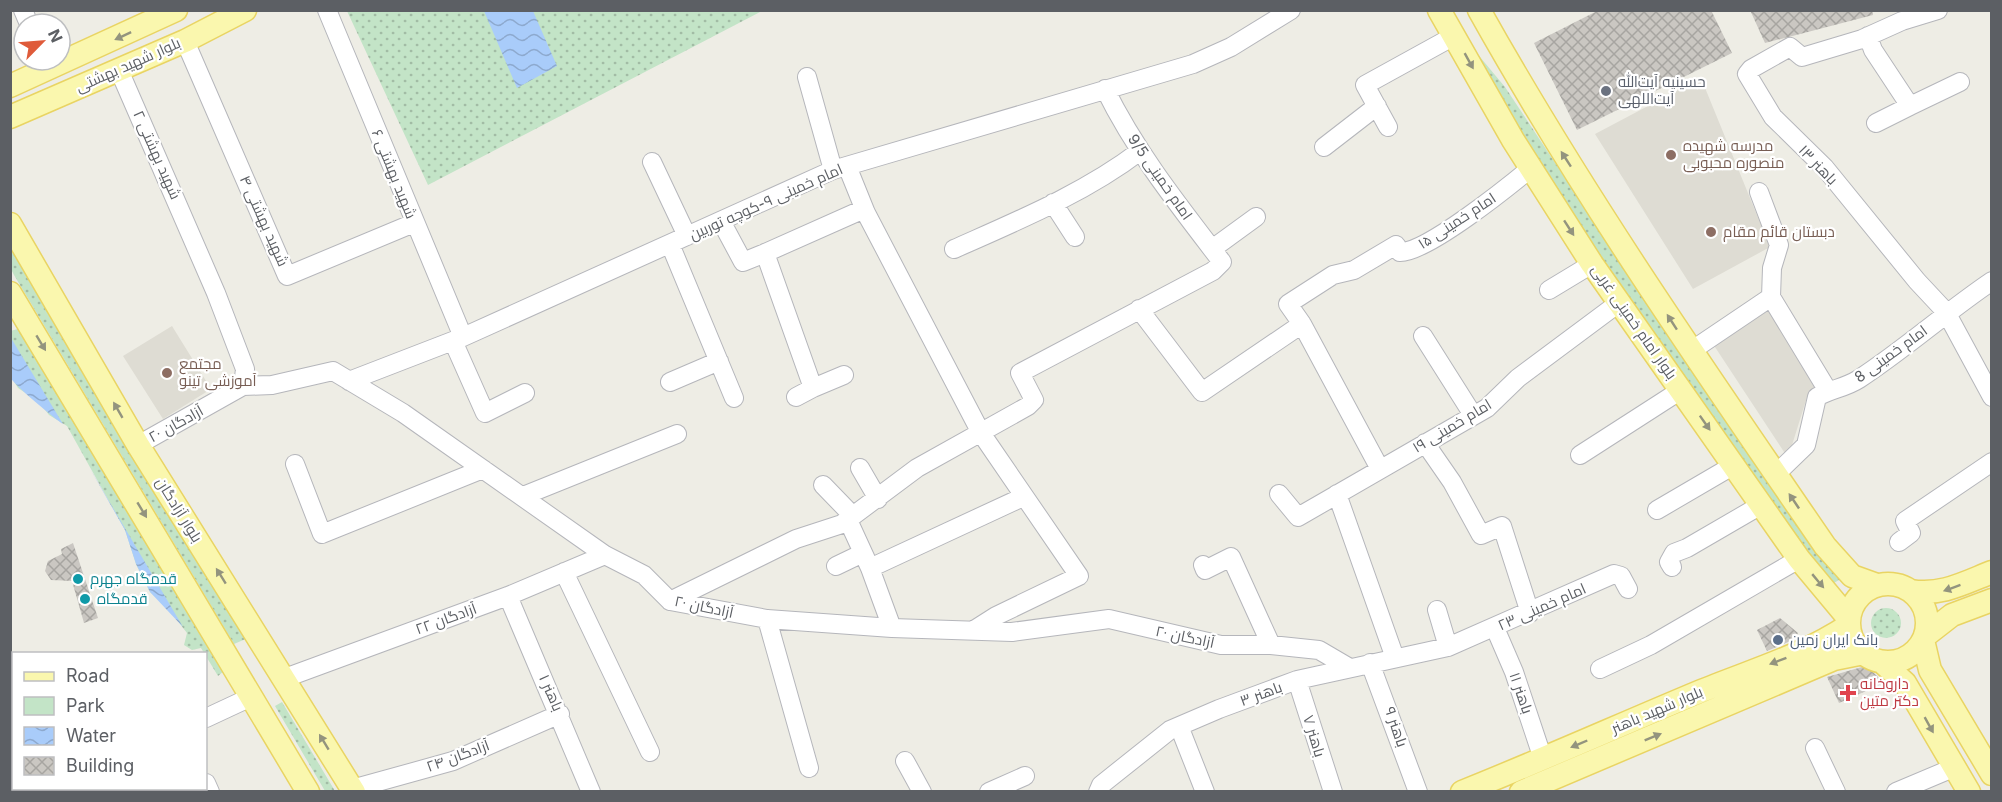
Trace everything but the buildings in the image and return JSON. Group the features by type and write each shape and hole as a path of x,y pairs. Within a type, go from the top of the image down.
{"main road":[{"name":"بلوار شهید بهشتی","path":"72,55 176,10"},
{"name":"بلوار شهید بهشتی","path":"10,117 185,40 245,10"},
{"name":"بلوار امام خمینی غربی","path":"1479,10 1542,122 1691,351 1825,546 1852,576 1876,585"},
{"name":"بلوار امام خمینی غربی","path":"1443,12 1531,168 1592,264 1799,559 1849,622"},
{"name":"بلوار شهید بهشتی","path":"10,86 37,72"},
{"name":"بلوار آزادگان","path":"10,224 138,445 353,790"},
{"name":"بلوار آزادگان","path":"13,304 308,792"},
{"path":"1969,792 1905,682 1851,637 1849,622 1857,598 1876,585 1900,585 1911,591 1929,594 1947,590 1992,572"},
{"path":"1911,591 1925,610 1927,623 1924,638 1930,670 1992,774"},
{"path":"1873,657 1895,662 1908,657 1924,638 1952,615 1992,600"},
{"name":"بلوار شهید باهنر","path":"1462,792 1701,691 1794,655 1827,640 1849,622"},
{"name":"بلوار شهید باهنر","path":"1521,792 1834,659 1873,657"},
{"path":"250,697 285,678"}],"street":[{"name":"شهید بهشتی ۶","path":"327,10 414,223 485,413 525,393"},
{"name":"امام خمینی ۹-کوچه توربین","path":"349,381 458,339 840,168 1193,64 1231,47 1291,10"},
{"name":"باهنر ۱۳","path":"1938,10 1802,57 1790,47 1747,74 1773,117 1825,168 1917,281 1946,312 1992,397"},
{"path":"1388,127 1365,85 1455,36"},
{"path":"1868,36 1873,50 1910,106"},
{"name":"شهید بهشتی ۴","path":"185,40 287,276 414,223"},
{"path":"942,138 1201,66 1193,64"},
{"name":"شهید بهشتی ۲","path":"119,70 195,241 245,369 243,386"},
{"path":"807,77 840,168 864,209 981,433 1079,576 996,616 974,630"},
{"path":"1876,123 1960,82"},
{"name":"امام خمینی 9/5","path":"1105,89 1140,151 1217,255"},
{"path":"1324,147 1377,106"},
{"path":"954,249 1053,203 1124,164 1140,151"},
{"path":"652,162 687,236"},
{"name":"امام خمینی ۱۵","path":"1302,324 1288,304 1333,274 1354,270 1396,245 1400,252 1406,252 1419,246 1483,207 1531,168"},
{"path":"1759,192 1779,245 1772,268 1771,297 1828,391 1817,397 1806,445 1776,474"},
{"path":"1053,203 1075,237"},
{"path":"721,221 743,262 864,209"},
{"path":"670,601 796,539 850,518 917,468 981,433 1034,400 1020,373 1213,271 1217,255 1256,217"},
{"path":"670,244 734,398"},
{"path":"765,253 813,387"},
{"path":"1549,290 1592,264"},
{"name":"امام خمینی 8","path":"1828,391 1839,390 1857,380 1899,351 1946,312 1992,281"},
{"path":"1691,351 1771,297"},
{"name":"امام خمینی ۱۹","path":"1279,494 1298,517 1487,408 1518,378 1620,302"},
{"path":"1139,309 1202,392 1302,324 1380,469"},
{"path":"1423,336 1473,415"},
{"path":"670,382 719,361"},
{"name":"آزادگان ۲۰","path":"138,445 243,386 272,385 333,371 404,413 605,555 644,575 670,601 767,620 892,628 1012,632 1109,619 1221,645 1271,645 1319,650 1348,667"},
{"path":"796,397 813,387 844,375"},
{"path":"1580,456 1681,390"},
{"path":"523,496 677,434"},
{"path":"1425,443 1452,482 1481,535 1502,526 1530,613"},
{"path":"1899,542 1911,533 1905,521 1992,462"},
{"path":"295,464 322,534 483,469"},
{"path":"1657,510 1734,465"},
{"path":"860,468 878,499"},
{"path":"823,485 850,518 892,628"},
{"path":"1337,494 1395,657"},
{"path":"836,566 867,561 1023,497"},
{"path":"1672,567 1670,562 1674,553 1687,548 1761,505"},
{"name":"آزادگان ۲۲","path":"285,678 508,596 605,555"},
{"path":"1203,565 1205,570 1231,557 1271,645"},
{"path":"1600,669 1652,645 1799,559"},
{"path":"564,572 650,752"},
{"name":"امام خمینی ۲۳","path":"1448,646 1530,613 1614,574 1621,576 1628,590"},
{"name":"باهنر ۱","path":"508,596 560,714 591,792"},
{"path":"1437,610 1448,646"},
{"path":"767,620 809,768"},
{"name":"باهنر ۱۱","path":"1495,628 1516,680 1543,759"},
{"name":"باهنر ۳","path":"1098,792 1101,785 1170,730 1179,726 1297,680 1448,646"},
{"name":"باهنر ۹","path":"1370,663 1418,792"},
{"name":"باهنر ۷","path":"1297,680 1333,792"},
{"path":"207,718 250,697"},
{"name":"آزادگان ۲۴","path":"353,790 453,761 560,714"},
{"path":"1179,726 1205,792"},
{"path":"1815,748 1836,792"},
{"path":"905,761 922,792"},
{"path":"1896,792 1953,768"},
{"path":"989,792 1025,776"}],"shaded area":[{"path":"1701,78 1770,247 1693,289 1595,134"},
{"path":"1770,306 1820,386 1807,397 1788,458 1713,344"},
{"name":"مجتمع آموزشی تینو","path":"172,326 211,389 163,419 123,356"}],"green space":[{"path":"347,11 762,11 428,185"},
{"path":"1475,51 1505,87 1669,335 1841,579 1830,585 1545,178"},
{"path":"10,245 248,638 234,644 14,275 11,269"},
{"path":"18,329 224,671 218,676 207,658 207,652 203,652 201,648 192,650 184,645 187,633 166,606 150,592 136,564 125,530 67,426 49,415 39,402 18,388 11,377 10,331"},
{"path":"1886,608 1897,612 1901,623 1897,634 1886,638 1875,634 1871,623 1875,612"},
{"path":"282,702 335,791 325,791 275,706"}],"water":[{"path":"484,11 533,11 557,66 517,88"},
{"path":"10,339 63,424 26,394 10,377"},
{"path":"89,467 183,627 150,592 136,564 125,530"}],"place":[{"name":"حسینیه آیت‌الله آیت‌اللهی","path":"1606,91"},
{"name":"مدرسه شهیده منصوره محبوبی","path":"1671,155"},
{"name":"دبستان قائم مقام","path":"1711,232"},
{"name":"مجتمع آموزشی تینو","path":"167,373"},
{"name":"قدمگاه جهرم","path":"78,579"},
{"name":"قدمگاه","path":"85,599"},
{"name":"بانک ایران زمین","path":"1778,640"},
{"name":"داروخانه دکتر متین","path":"1848,693"}]}
